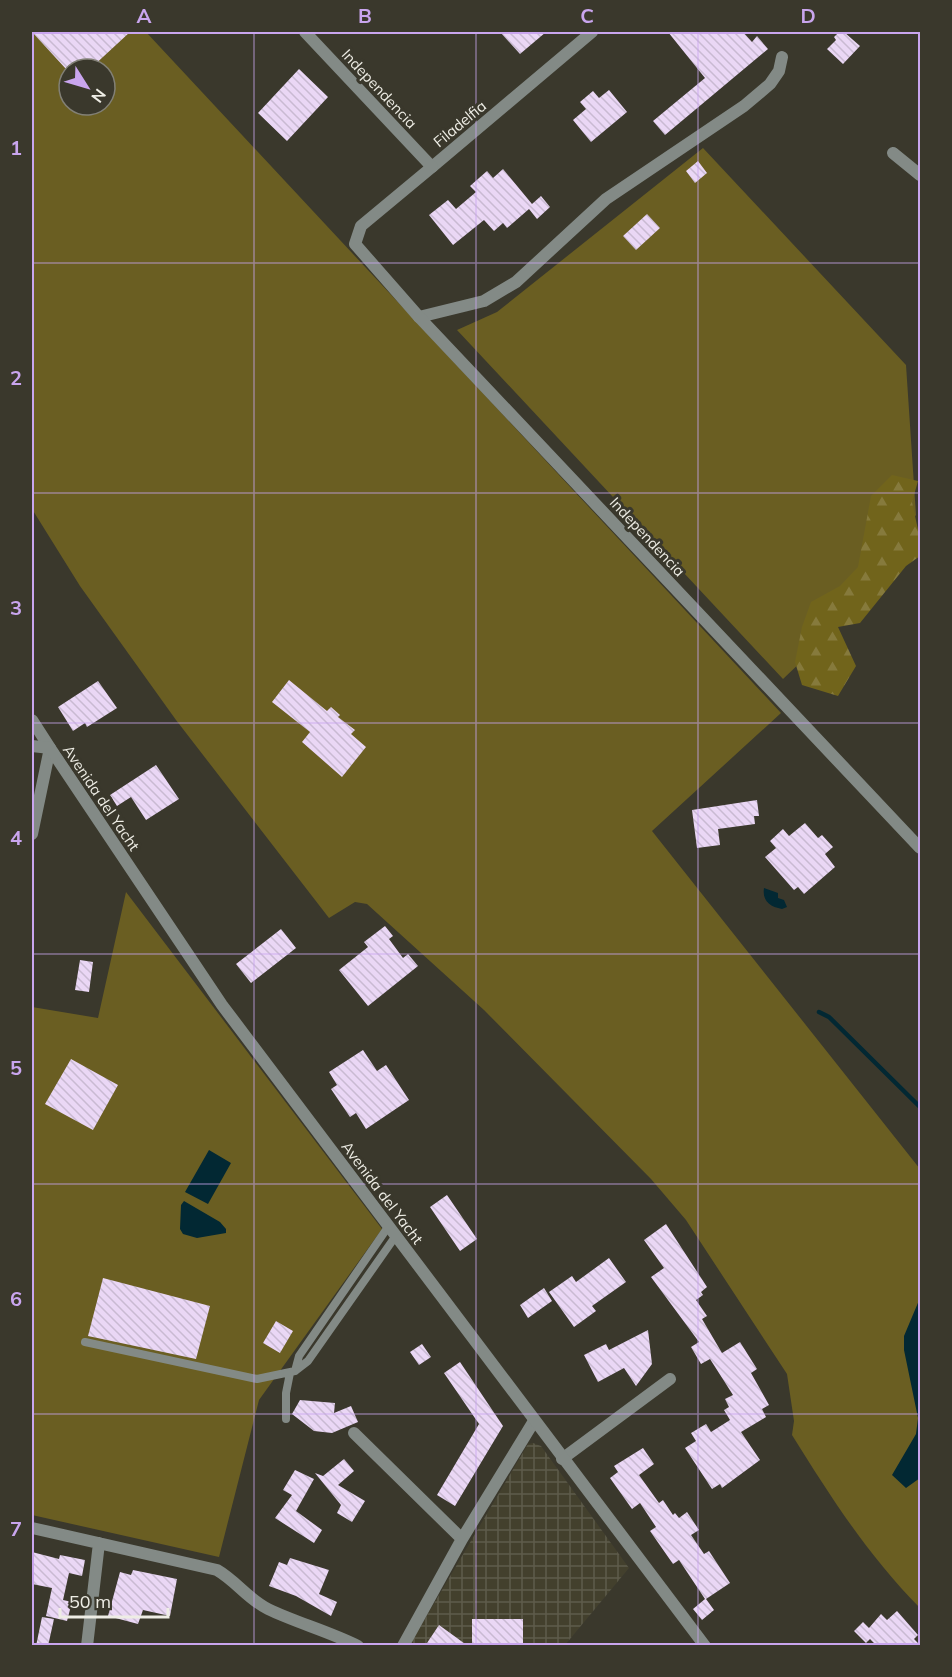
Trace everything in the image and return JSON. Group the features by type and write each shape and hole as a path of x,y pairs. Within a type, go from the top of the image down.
{"street":[{"name":"Independencia","path":"305,32 432,167"},
{"name":"Filadelfia","path":"355,244 361,226 592,32"},
{"path":"419,317 484,302 516,282 606,199 744,106 770,84 779,71 782,57"},
{"path":"893,153 921,175"},
{"name":"Independencia","path":"355,244 419,317 921,848"},
{"name":"Avenida del Yacht","path":"32,720 222,1005 705,1646"},
{"name":"Avenida del Yacht","path":"32,746 50,748"},
{"path":"32,834 42,774 50,748"},
{"path":"562,1459 669,1379"},
{"path":"403,1646 462,1539 534,1422"},
{"path":"354,1433 462,1539"},
{"path":"32,1528 217,1570 231,1578 248,1596 267,1608 324,1629 358,1646"},
{"path":"87,1646 99,1543"}],"lane":[{"path":"286,1419 286,1393 299,1356 332,1308 392,1232"},
{"path":"85,1342 257,1379 292,1372 308,1361 392,1232"},
{"path":"332,1308 340,1315"}],"shaded area":[{"path":"32,32 146,32 781,713 652,831 920,1169 920,1608 867,1546 836,1504 792,1435 794,1421 787,1374 686,1220 651,1179 484,1010 367,904 355,902 329,918 176,720 80,586 32,509"},
{"path":"703,148 906,365 916,515 826,638 783,679 457,330 497,312"},
{"path":"126,892 382,1229 259,1400 219,1557 32,1515 32,1007 98,1018"},
{"path":"528,1444 541,1446 629,1568 565,1645 409,1646"}],"green space":[{"path":"892,475 918,481 912,502 920,539 920,556 906,566 860,623 838,627 856,666 838,696 802,685 795,662 802,627 811,602 840,586 858,567 871,496"}],"water":[{"path":"764,888 778,893 778,898 784,900 787,907 782,909 771,905 764,896"},
{"path":"209,1150 231,1163 208,1204 185,1192"},
{"path":"184,1201 220,1222 226,1229 226,1233 197,1238 183,1234 180,1229 181,1205"},
{"path":"920,1298 920,1478 906,1488 892,1475 916,1434 918,1418 904,1350 904,1336"}],"building":[{"path":"32,32 130,32 103,57 57,57 57,59"},
{"path":"500,32 546,32 520,54"},
{"path":"668,32 743,32 752,42 757,36 768,49 665,135 653,121 705,78"},
{"path":"839,32 844,32 860,46 843,64 827,49 836,40 834,37"},
{"path":"299,69 328,97 287,141 258,113"},
{"path":"609,90 627,112 591,142 573,120 586,109 580,102 593,91 599,98"},
{"path":"698,161 707,173 695,183 686,171"},
{"path":"503,169 532,204 541,196 550,207 537,219 529,209 507,228 503,223 494,231 484,220 453,245 429,215 448,200 456,209 476,192 470,186 487,171 493,178"},
{"path":"647,214 660,228 636,250 623,236"},
{"path":"289,680 327,711 331,707 340,715 338,717 355,730 351,734 366,747 342,777 302,742 310,732 272,702"},
{"path":"98,681 117,708 87,727 85,723 73,731 58,707"},
{"path":"156,765 179,799 146,820 131,797 117,806 110,795"},
{"path":"757,800 759,816 754,816 755,824 718,829 720,845 697,848 692,810"},
{"path":"805,823 818,838 822,835 833,847 825,854 835,867 804,894 798,887 794,890 765,857 776,848 770,841 783,829 789,836"},
{"path":"385,926 393,936 389,939 403,958 408,954 418,966 368,1006 339,970 368,947 364,942"},
{"path":"281,929 296,948 251,983 236,964"},
{"path":"80,960 93,962 89,992 75,990"},
{"path":"363,1050 377,1071 386,1065 409,1100 366,1129 356,1113 350,1117 331,1089 337,1085 329,1072"},
{"path":"71,1059 118,1085 93,1130 45,1104"},
{"path":"447,1195 477,1239 460,1251 430,1207"},
{"path":"666,1224 707,1287 701,1292 703,1295 696,1300 707,1316 702,1319 722,1353 740,1342 757,1369 751,1373 769,1405 762,1409 766,1417 741,1432 760,1460 722,1488 720,1484 712,1489 685,1448 696,1441 691,1433 706,1424 711,1432 730,1420 724,1410 729,1407 725,1399 733,1395 710,1359 701,1364 691,1347 699,1342 651,1277 664,1268 644,1240"},
{"path":"609,1258 626,1282 592,1306 596,1311 574,1327 549,1292 572,1276 576,1282"},
{"path":"103,1278 210,1306 196,1359 88,1336"},
{"path":"544,1288 552,1301 528,1318 520,1305"},
{"path":"276,1321 293,1331 280,1353 263,1343"},
{"path":"648,1330 652,1364 636,1386 624,1368 598,1382 584,1355 606,1344 609,1350"},
{"path":"422,1344 431,1357 419,1365 410,1352"},
{"path":"460,1362 503,1426 455,1506 437,1495 479,1424 444,1373"},
{"path":"300,1400 335,1403 334,1413 351,1406 358,1422 332,1433 314,1431 292,1414"},
{"path":"643,1448 654,1464 639,1475 659,1503 663,1500 673,1515 675,1513 679,1518 687,1512 699,1530 691,1535 704,1554 709,1551 730,1583 706,1599 714,1610 702,1620 693,1609 705,1599 679,1560 673,1564 650,1531 656,1527 640,1503 632,1509 610,1478 618,1472 614,1466"},
{"path":"344,1459 354,1471 338,1485 365,1501 352,1522 337,1513 341,1505 315,1473 323,1476"},
{"path":"295,1470 314,1479 296,1511 322,1530 314,1543 275,1518 292,1495 283,1490"},
{"path":"32,1552 59,1559 60,1555 85,1560 82,1576 69,1573 63,1600 72,1602 67,1621 46,1616 52,1588 32,1584"},
{"path":"290,1558 329,1570 319,1594 337,1602 331,1616 296,1596 269,1586 279,1562 287,1565"},
{"path":"133,1570 177,1579 170,1616 143,1610 138,1624 108,1616 120,1572 131,1575"},
{"path":"897,1611 918,1635 914,1639 921,1646 877,1646 870,1639 866,1643 854,1631 863,1622 869,1628 881,1614 887,1620"},
{"path":"42,1617 54,1619 48,1646 36,1646"},
{"path":"472,1619 523,1619 523,1646 472,1646"},
{"path":"439,1625 468,1646 425,1646"}],"waterway":[{"path":"819,1012 829,1017 920,1107"}]}
